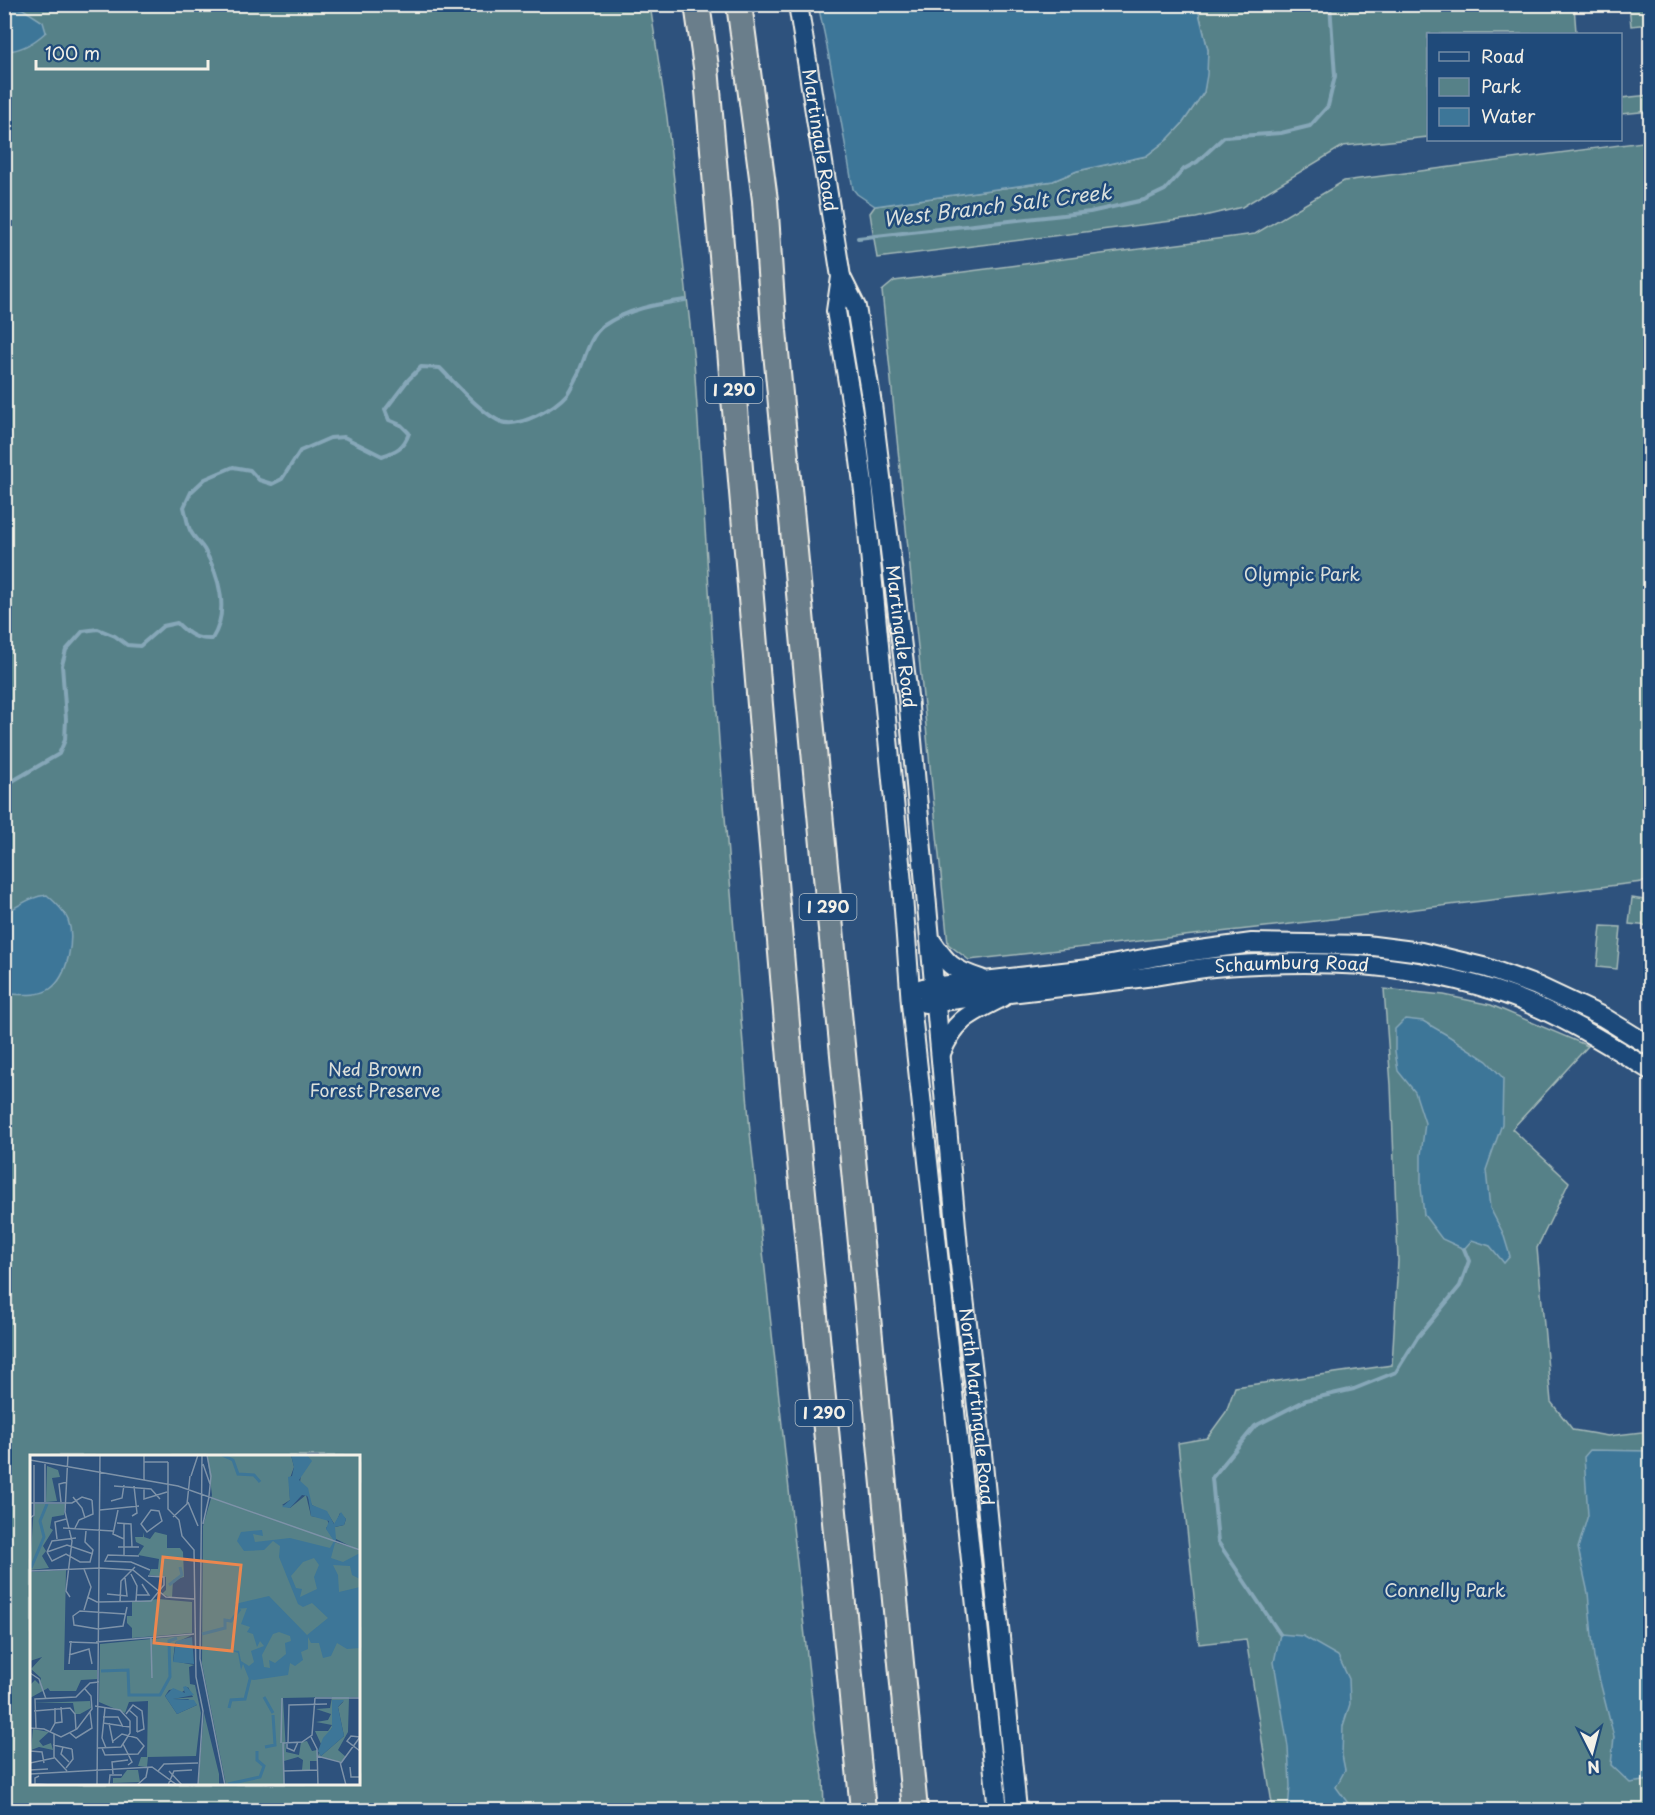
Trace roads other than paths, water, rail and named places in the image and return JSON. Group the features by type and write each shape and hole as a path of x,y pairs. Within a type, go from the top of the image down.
{"highway":[{"name":"I 290","path":"697,4 706,67 791,1071 863,1810"},
{"name":"I 290","path":"739,4 765,200 774,331 915,1810"}],"street":[{"name":"Martingale Road","path":"798,4 841,277 836,310 856,430 865,502 903,883 911,997"},
{"name":"Martingale Road","path":"841,277 856,307 880,465 894,598 908,696 934,994"},
{"path":"930,939 951,967 963,974 989,981"},
{"name":"Schaumburg Road","path":"911,997 989,981 1089,969 1170,954 1252,943 1366,945 1420,952 1487,968 1538,986 1603,1017 1650,1046"},
{"name":"Schaumburg Road","path":"934,994 1014,992 1211,968 1330,963 1387,966 1461,982 1527,1003 1581,1028 1650,1070"},
{"path":"940,1055 955,1025 976,1011 1014,992"},
{"name":"North Martingale Road","path":"934,994 958,1248 981,1442 1017,1810"},
{"name":"North Martingale Road","path":"911,997 998,1810"}],"water":[{"path":"818,5 1197,5 1208,50 1204,92 1182,124 1168,139 1146,156 1077,171 1053,181 875,206 853,189"},
{"path":"5,6 23,9 43,22 46,32 27,45 5,51"},
{"path":"47,895 64,913 70,928 70,947 65,967 56,983 45,992 28,995 5,994 5,913 30,899"},
{"path":"1405,1019 1423,1021 1447,1035 1487,1061 1503,1078 1502,1124 1486,1170 1490,1208 1503,1233 1510,1256 1504,1263 1490,1246 1472,1240 1464,1249 1442,1239 1424,1215 1421,1155 1425,1123 1415,1092 1398,1071 1395,1051 1395,1029"},
{"path":"1590,1450 1650,1451 1650,1780 1630,1783 1611,1765 1614,1737 1594,1658 1588,1593 1578,1548 1588,1515 1584,1457"},
{"path":"1280,1634 1303,1636 1338,1656 1349,1679 1350,1704 1343,1726 1342,1755 1345,1770 1336,1787 1353,1810 1288,1810 1290,1786 1288,1747 1274,1662"}],"waterway":[{"name":"West Branch Salt Creek","path":"858,238 1090,212 1144,200 1165,190 1184,169 1197,162 1224,137 1281,133 1310,126 1328,106 1335,76 1330,4"},
{"name":"West Branch Salt Creek","path":"4,786 59,754 65,740 66,719 62,665 66,650 83,631 98,629 115,636 127,645 140,646 163,626 177,623 193,636 212,639 220,617 218,582 204,549 190,530 184,507 191,492 205,479 233,467 250,470 259,480 272,484 282,479 300,451 330,438 344,437 382,456 395,450 402,446 409,433 401,425 389,420 385,410 421,367 440,368 469,398 502,422 518,422 537,416 567,394 591,342 603,326 632,311 685,300"},
{"path":"1280,1634 1218,1542 1212,1478 1255,1426 1306,1400 1354,1389 1396,1372 1417,1338 1460,1286 1469,1261 1464,1249"}],"park label":[{"name":"Olympic Park","path":"1302,575"},
{"name":"Ned Brown Forest Preserve","path":"375,1080"},
{"name":"Connelly Park","path":"1445,1591"}]}
